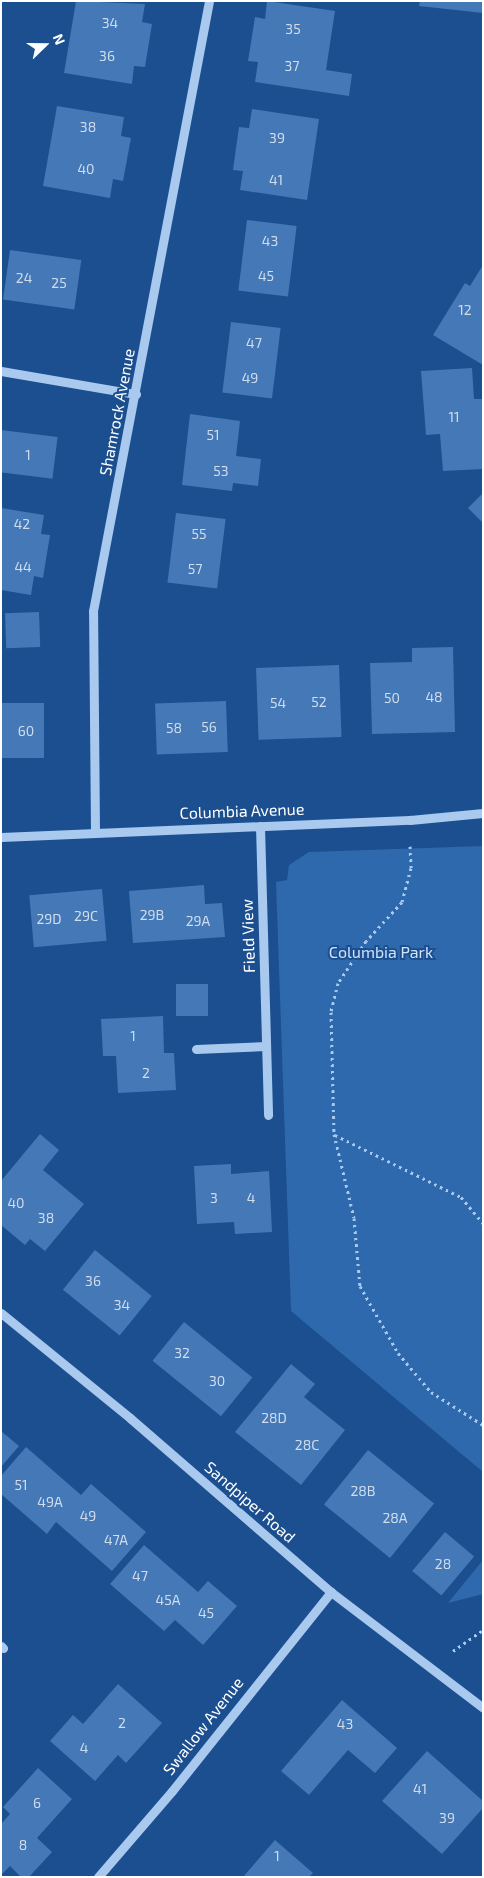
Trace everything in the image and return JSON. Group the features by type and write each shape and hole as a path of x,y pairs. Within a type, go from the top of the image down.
{"street":[{"name":"Shamrock Avenue","path":"96,832 92,611 136,394 209,1"},
{"path":"1,371 136,394"},
{"name":"Columbia Avenue","path":"1,837 410,820 483,813"},
{"name":"Field View","path":"260,826 268,1115"},
{"path":"196,1049 266,1046"},
{"name":"Sandpiper Road","path":"1,1314 130,1418 331,1592 432,1666 483,1708"},
{"name":"Swallow Avenue","path":"98,1877 172,1791 331,1592"}],"path":[{"path":"410,820 411,868 402,902 366,941 338,983 331,1012 334,1134 354,1218 360,1286 398,1353 431,1392 483,1425"},
{"path":"334,1134 461,1197 483,1223"},
{"path":"432,1666 483,1630"}],"green space":[{"name":"Columbia Park","path":"483,846 483,1472 291,1311 276,882 287,880 289,865 309,852"},
{"path":"483,1560 483,1594 448,1603"}],"building":[{"path":"76,1 145,4 142,22 152,24 145,67 134,66 132,84 64,73"},
{"path":"267,1 335,11 326,70 352,74 349,96 255,82 258,62 248,61 255,17 265,19"},
{"path":"420,1 483,1 483,13 419,6"},
{"path":"57,106 124,117 121,136 131,138 123,181 113,179 110,198 43,186"},
{"path":"252,109 319,119 307,200 240,190 243,171 233,170 239,127 249,128"},
{"path":"247,220 297,226 288,297 238,290"},
{"path":"10,250 81,260 74,310 3,300"},
{"path":"483,265 483,365 433,335 465,283 470,286"},
{"path":"231,322 281,328 272,399 222,392"},
{"path":"472,368 474,399 483,399 483,469 443,471 440,434 426,435 421,371"},
{"path":"190,414 240,421 236,456 261,459 258,486 233,483 232,491 182,485"},
{"path":"1,430 58,437 52,479 1,472"},
{"path":"483,493 483,523 468,508"},
{"path":"1,508 44,515 41,534 50,535 43,578 34,576 31,595 1,590"},
{"path":"176,513 226,519 217,589 167,582"},
{"path":"39,612 40,647 6,648 5,613"},
{"path":"453,647 455,732 372,734 370,663 412,662 412,648"},
{"path":"339,665 342,737 259,740 256,668"},
{"path":"226,701 228,752 157,754 155,703"},
{"path":"1,703 44,703 44,758 1,758"},
{"path":"204,885 205,904 222,903 225,937 133,943 129,891"},
{"path":"102,889 107,941 34,947 29,895"},
{"path":"176,984 208,984 208,1016 176,1016"},
{"path":"163,1016 164,1053 174,1053 176,1090 118,1093 116,1056 103,1056 101,1019"},
{"path":"40,1134 59,1150 43,1170 84,1204 45,1251 30,1239 25,1245 1,1225 1,1181"},
{"path":"231,1164 231,1174 269,1171 272,1232 235,1234 234,1222 197,1224 194,1166"},
{"path":"95,1250 152,1296 120,1336 63,1290"},
{"path":"184,1322 252,1377 221,1416 153,1361"},
{"path":"291,1364 315,1384 304,1397 345,1430 301,1485 235,1432"},
{"path":"1,1431 19,1446 1,1467"},
{"path":"26,1447 81,1495 91,1484 146,1532 112,1571 56,1522 47,1534 1,1494 1,1476"},
{"path":"368,1450 434,1503 390,1558 324,1504"},
{"path":"445,1532 474,1556 441,1595 412,1571"},
{"path":"144,1545 198,1592 208,1581 237,1606 203,1645 175,1620 164,1631 110,1584"},
{"path":"118,1684 162,1723 126,1763 118,1755 95,1781 50,1741 73,1715 83,1724"},
{"path":"342,1700 397,1748 375,1773 348,1750 309,1795 281,1771"},
{"path":"427,1751 483,1801 483,1808 442,1854 382,1801"},
{"path":"38,1768 72,1799 37,1838 52,1852 29,1877 21,1877 10,1866 1,1875 1,1824 10,1814 3,1807"},
{"path":"275,1840 313,1873 309,1877 243,1877"}]}
